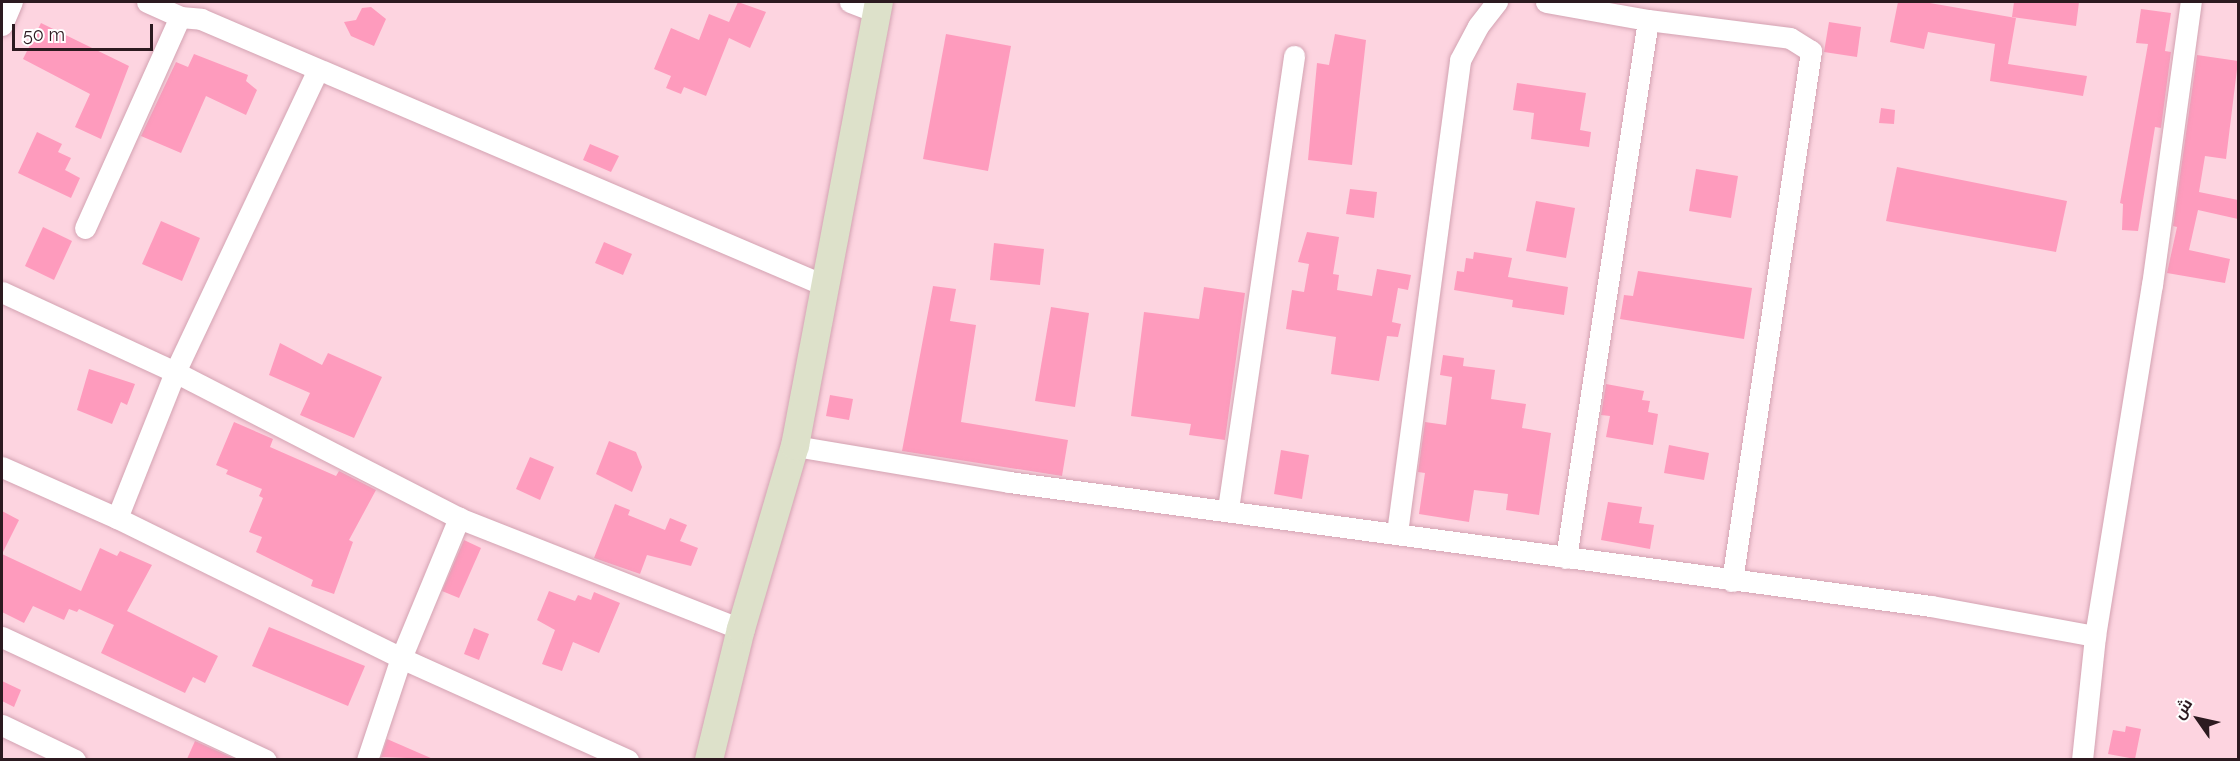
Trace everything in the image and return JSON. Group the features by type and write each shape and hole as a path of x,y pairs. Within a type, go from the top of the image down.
{"street":[{"path":"147,2 180,17 201,19 826,286"},
{"path":"709,759 741,629 795,446 878,7 850,2"},
{"path":"1397,533 1460,60 1482,18 1497,2"},
{"path":"1546,2 1648,20 1790,38 1801,41 1811,51 1732,581"},
{"path":"2082,759 2095,636 2152,285 2191,2"},
{"path":"86,228 180,17"},
{"path":"1566,558 1648,20"},
{"path":"1228,509 1294,56"},
{"path":"117,518 175,372 318,70"},
{"path":"2,292 175,372 459,518 741,629"},
{"path":"795,446 1009,482 1228,509 1732,581 1931,606 2095,636"},
{"path":"2,466 117,518 401,658 628,759"},
{"path":"367,759 401,658 459,518"},
{"path":"2,637 266,759"},
{"path":"2,725 75,759"}],"building":[{"path":"738,2 766,12 750,48 729,38 706,96 684,87 681,94 666,88 671,76 654,69 671,28 699,40 709,14 729,22"},
{"path":"1898,2 1924,2 2016,18 2008,64 2087,76 2083,96 1990,81 1995,44 1928,32 1924,49 1890,42"},
{"path":"2014,2 2079,2 2076,26 2012,17"},
{"path":"371,7 386,19 374,46 351,36 344,22 356,20 362,8"},
{"path":"2141,9 2171,13 2165,51 2171,52 2161,128 2155,127 2138,231 2122,230 2123,204 2120,203 2148,44 2136,43"},
{"path":"1829,22 1861,27 1857,57 1824,52"},
{"path":"41,23 129,66 101,139 75,127 90,94 23,59"},
{"path":"946,34 1011,46 988,171 923,159"},
{"path":"1335,34 1366,40 1352,165 1308,160 1317,63 1329,65"},
{"path":"194,54 248,75 246,81 257,90 246,115 206,96 181,153 141,136 176,62 188,67"},
{"path":"2197,55 2238,61 2226,159 2205,156 2199,192 2238,200 2238,219 2198,210 2189,250 2230,259 2225,283 2167,273 2177,227 2173,226"},
{"path":"1517,83 1586,93 1580,130 1591,132 1589,147 1531,139 1534,113 1513,110"},
{"path":"1881,108 1895,110 1894,124 1879,123"},
{"path":"37,132 62,144 58,152 71,158 65,170 80,178 71,198 18,173"},
{"path":"590,144 619,156 611,172 583,160"},
{"path":"1897,167 2067,201 2056,252 1886,221"},
{"path":"1696,169 1738,176 1731,218 1689,211"},
{"path":"1350,189 1377,192 1374,218 1346,214"},
{"path":"1536,201 1575,208 1566,258 1526,251"},
{"path":"161,221 200,238 182,281 142,264"},
{"path":"43,227 72,241 54,280 25,266"},
{"path":"1307,232 1339,237 1333,274 1339,275 1337,290 1372,296 1377,269 1411,275 1408,290 1398,288 1392,322 1401,324 1398,337 1387,336 1379,381 1331,374 1336,337 1286,329 1292,290 1304,292 1309,264 1298,262"},
{"path":"604,242 632,254 623,275 595,263"},
{"path":"994,243 1044,249 1040,285 990,280"},
{"path":"1474,252 1512,258 1508,277 1568,287 1564,315 1512,307 1513,300 1454,290 1457,271 1464,272 1466,258 1473,259"},
{"path":"1638,271 1752,288 1744,339 1620,319 1624,295 1633,296"},
{"path":"933,286 956,289 950,321 976,325 961,422 1068,440 1062,476 902,451"},
{"path":"1204,287 1245,293 1225,440 1189,435 1191,424 1131,416 1144,312 1199,319"},
{"path":"1051,307 1089,313 1075,407 1035,401"},
{"path":"280,343 322,365 328,353 382,377 354,438 300,415 310,393 269,375"},
{"path":"1443,355 1464,358 1463,366 1495,370 1491,399 1526,404 1522,428 1551,433 1539,515 1506,510 1508,494 1474,490 1469,522 1419,514 1425,473 1418,472 1425,422 1446,425 1452,377 1440,375"},
{"path":"89,369 135,384 127,405 121,402 112,424 77,410"},
{"path":"1606,384 1644,391 1642,400 1650,401 1648,412 1658,414 1653,445 1606,437 1610,416 1601,415"},
{"path":"830,395 853,399 849,420 826,416"},
{"path":"234,422 273,439 270,447 336,476 339,471 376,490 349,540 353,542 334,594 311,586 313,580 256,552 262,537 249,532 263,498 259,496 262,489 226,474 228,470 216,465"},
{"path":"609,441 636,452 642,467 632,492 596,474"},
{"path":"1669,445 1709,453 1704,480 1664,473"},
{"path":"1281,450 1309,455 1302,499 1274,494"},
{"path":"530,457 554,467 540,500 516,489"},
{"path":"1608,502 1642,507 1639,523 1654,525 1650,549 1601,540"},
{"path":"615,504 630,510 628,515 665,530 670,518 687,525 680,541 698,548 691,566 647,555 640,574 594,558"},
{"path":"2,511 19,520 2,554"},
{"path":"464,540 481,548 459,598 442,591"},
{"path":"100,548 117,556 120,551 152,565 127,611 218,656 205,683 193,677 185,693 101,653 114,625 79,609 77,612 69,609 64,620 33,606 24,623 2,612 2,554 81,591"},
{"path":"549,591 575,601 578,595 591,600 594,592 620,603 599,653 573,642 562,671 542,664 555,630 537,620"},
{"path":"269,627 365,666 348,706 252,666"},
{"path":"474,628 489,634 479,660 464,654"},
{"path":"2,681 21,690 14,707 2,701"},
{"path":"2126,726 2141,729 2135,759 2108,754 2113,730 2125,732"},
{"path":"387,739 433,759 381,757"},
{"path":"195,741 235,759 187,759"}]}
